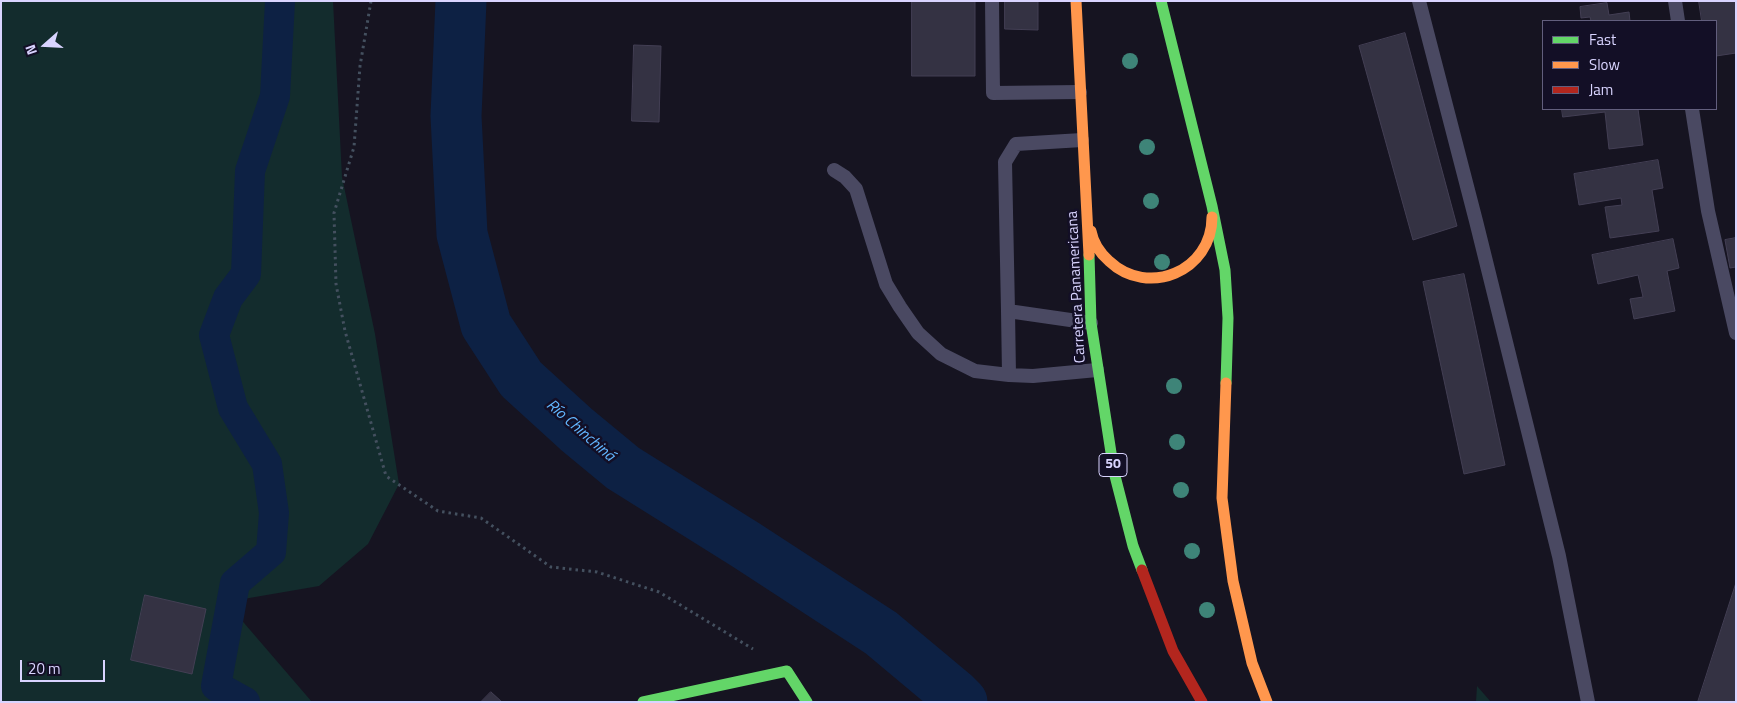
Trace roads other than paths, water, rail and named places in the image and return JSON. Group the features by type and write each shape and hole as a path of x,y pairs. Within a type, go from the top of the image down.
{"main road":[{"name":"Carretera Panamericana","path":"1076,1 1082,140 1088,212 1091,322 1114,472 1133,546 1174,651 1202,702"},
{"path":"1161,1 1212,206 1225,270 1228,318 1222,498 1233,581 1252,663 1267,702"},
{"path":"1088,212 1092,238 1107,260 1128,274 1154,279 1179,272 1199,256 1211,232 1212,206"},
{"path":"643,702 787,671 807,702"}],"lane":[{"path":"992,1 993,93 1080,92"},
{"path":"1419,1 1474,211 1559,556 1588,702"},
{"path":"1675,1 1678,20"},
{"path":"1692,110 1708,211 1736,333"},
{"path":"1009,375 1005,162 1016,144 1082,140"},
{"path":"834,170 845,177 856,188 886,284 918,333 941,354 976,371 1009,375 1033,376 1097,370"},
{"path":"1008,311 1091,322"}],"waterway":[{"path":"245,702 216,686 235,583 271,552 274,513 267,464 233,408 214,335 228,298 246,274 250,171 275,96 280,1"},
{"name":"Río Chinchiná","path":"461,1 456,116 462,234 486,325 521,379 577,430 623,468 881,633 962,702"}]}
